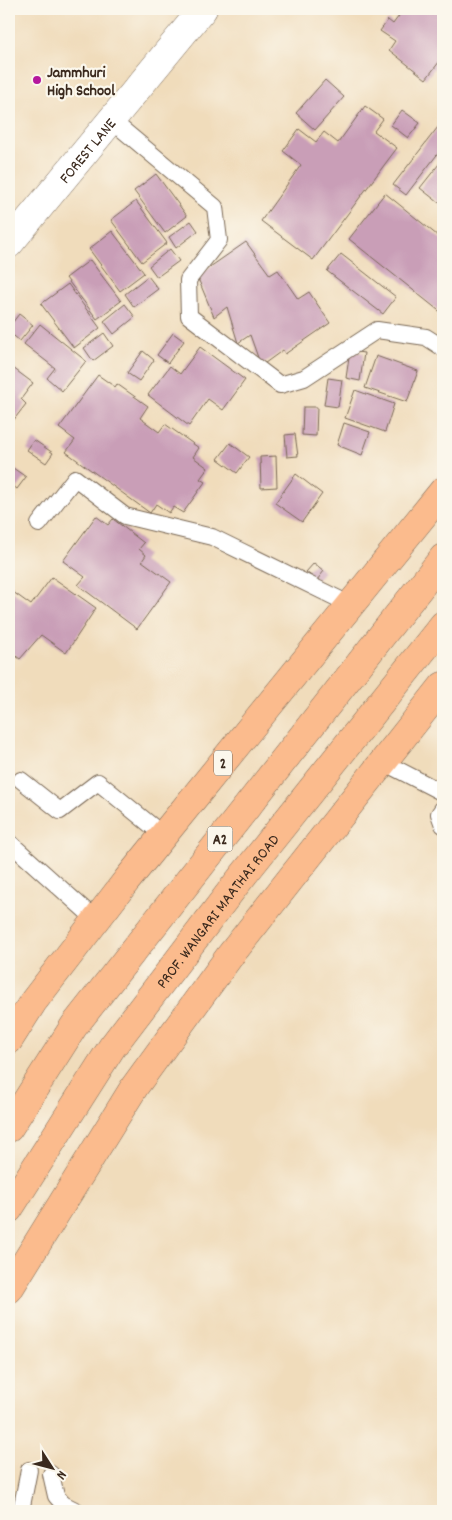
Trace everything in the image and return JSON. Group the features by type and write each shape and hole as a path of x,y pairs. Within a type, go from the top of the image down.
{"main road":[{"name":"2","path":"9,1040 33,1002 163,835 443,491"},
{"name":"A2","path":"9,1128 74,1026 443,558"},
{"name":"PROF. WANGARI MAATHAI ROAD","path":"14,1199 112,1047 237,883 443,625"},
{"path":"9,1289 135,1086 229,957 443,686"}],"street":[{"name":"FOREST LANE","path":"9,244 202,9"}],"lane":[{"path":"111,120 215,207 219,240 188,280 189,316 280,385 304,378 377,330 426,337 443,348"},
{"path":"40,524 75,478 125,516 212,537 351,605"},
{"path":"383,762 443,793"},
{"path":"21,780 60,811 98,782 163,835"},
{"path":"443,808 439,814 443,825"},
{"path":"9,842 96,920"},
{"path":"21,1511 29,1470"},
{"path":"51,1474 56,1496 63,1504 77,1511"}],"building":[{"path":"404,9 443,9 443,57 426,79 389,50 395,41 380,31 388,20 393,24"},
{"path":"325,80 344,97 315,130 296,113"},
{"path":"365,106 383,119 374,131 397,148 313,260 261,221 301,165 283,151 299,129 316,142 324,132 338,143"},
{"path":"402,110 420,123 408,138 391,125"},
{"path":"438,127 443,131 443,147 406,195 393,185"},
{"path":"443,159 443,206 420,188"},
{"path":"156,174 187,216 165,233 134,191"},
{"path":"385,193 443,240 443,314 349,239"},
{"path":"136,201 167,243 142,262 111,220"},
{"path":"191,221 198,231 176,248 169,237"},
{"path":"112,231 144,273 120,291 89,249"},
{"path":"246,242 270,275 278,270 298,299 309,292 330,323 285,354 283,350 261,366 250,335 238,343 227,307 214,317 197,276"},
{"path":"170,249 179,261 157,277 149,266"},
{"path":"341,254 396,297 383,314 327,271"},
{"path":"90,260 121,301 97,319 66,278"},
{"path":"148,276 158,289 134,307 125,294"},
{"path":"68,284 100,328 74,348 41,304"},
{"path":"125,304 135,317 114,334 104,321"},
{"path":"19,314 33,325 20,341 9,332 9,327"},
{"path":"40,324 86,361 62,391 47,378 55,368 24,344"},
{"path":"104,333 113,346 93,361 84,348"},
{"path":"173,333 184,341 168,363 157,355"},
{"path":"200,347 245,380 223,410 208,399 189,426 148,395 170,366 180,374"},
{"path":"143,351 154,360 139,381 127,373"},
{"path":"350,351 364,353 360,381 346,378"},
{"path":"376,356 418,371 407,402 365,388"},
{"path":"9,365 33,383 21,399 26,404 9,426"},
{"path":"98,375 115,387 117,384 148,406 140,418 159,432 165,424 199,448 193,457 208,468 200,479 205,482 183,513 173,507 169,513 156,504 150,513 66,452 75,440 59,428"},
{"path":"328,378 342,380 338,407 324,405"},
{"path":"355,390 394,404 385,432 345,418"},
{"path":"303,407 317,407 316,436 302,435"},
{"path":"344,423 370,432 362,455 337,445"},
{"path":"295,434 298,456 287,457 285,435"},
{"path":"34,440 53,453 46,463 27,450"},
{"path":"230,443 249,457 237,473 218,459"},
{"path":"276,456 277,487 261,488 260,457"},
{"path":"13,468 26,477 17,489 9,483 9,473"},
{"path":"296,474 322,494 302,522 275,503"},
{"path":"9,490 14,494 9,501"},
{"path":"96,516 108,525 113,519 144,543 139,549 146,555 142,561 171,582 137,629 78,585 85,577 63,561"},
{"path":"314,563 324,571 317,580 306,572"},
{"path":"52,577 96,608 66,653 41,635 20,659 9,651 9,589 31,605"}],"place":[{"name":"Jammhuri High School","path":"37,80"}]}
